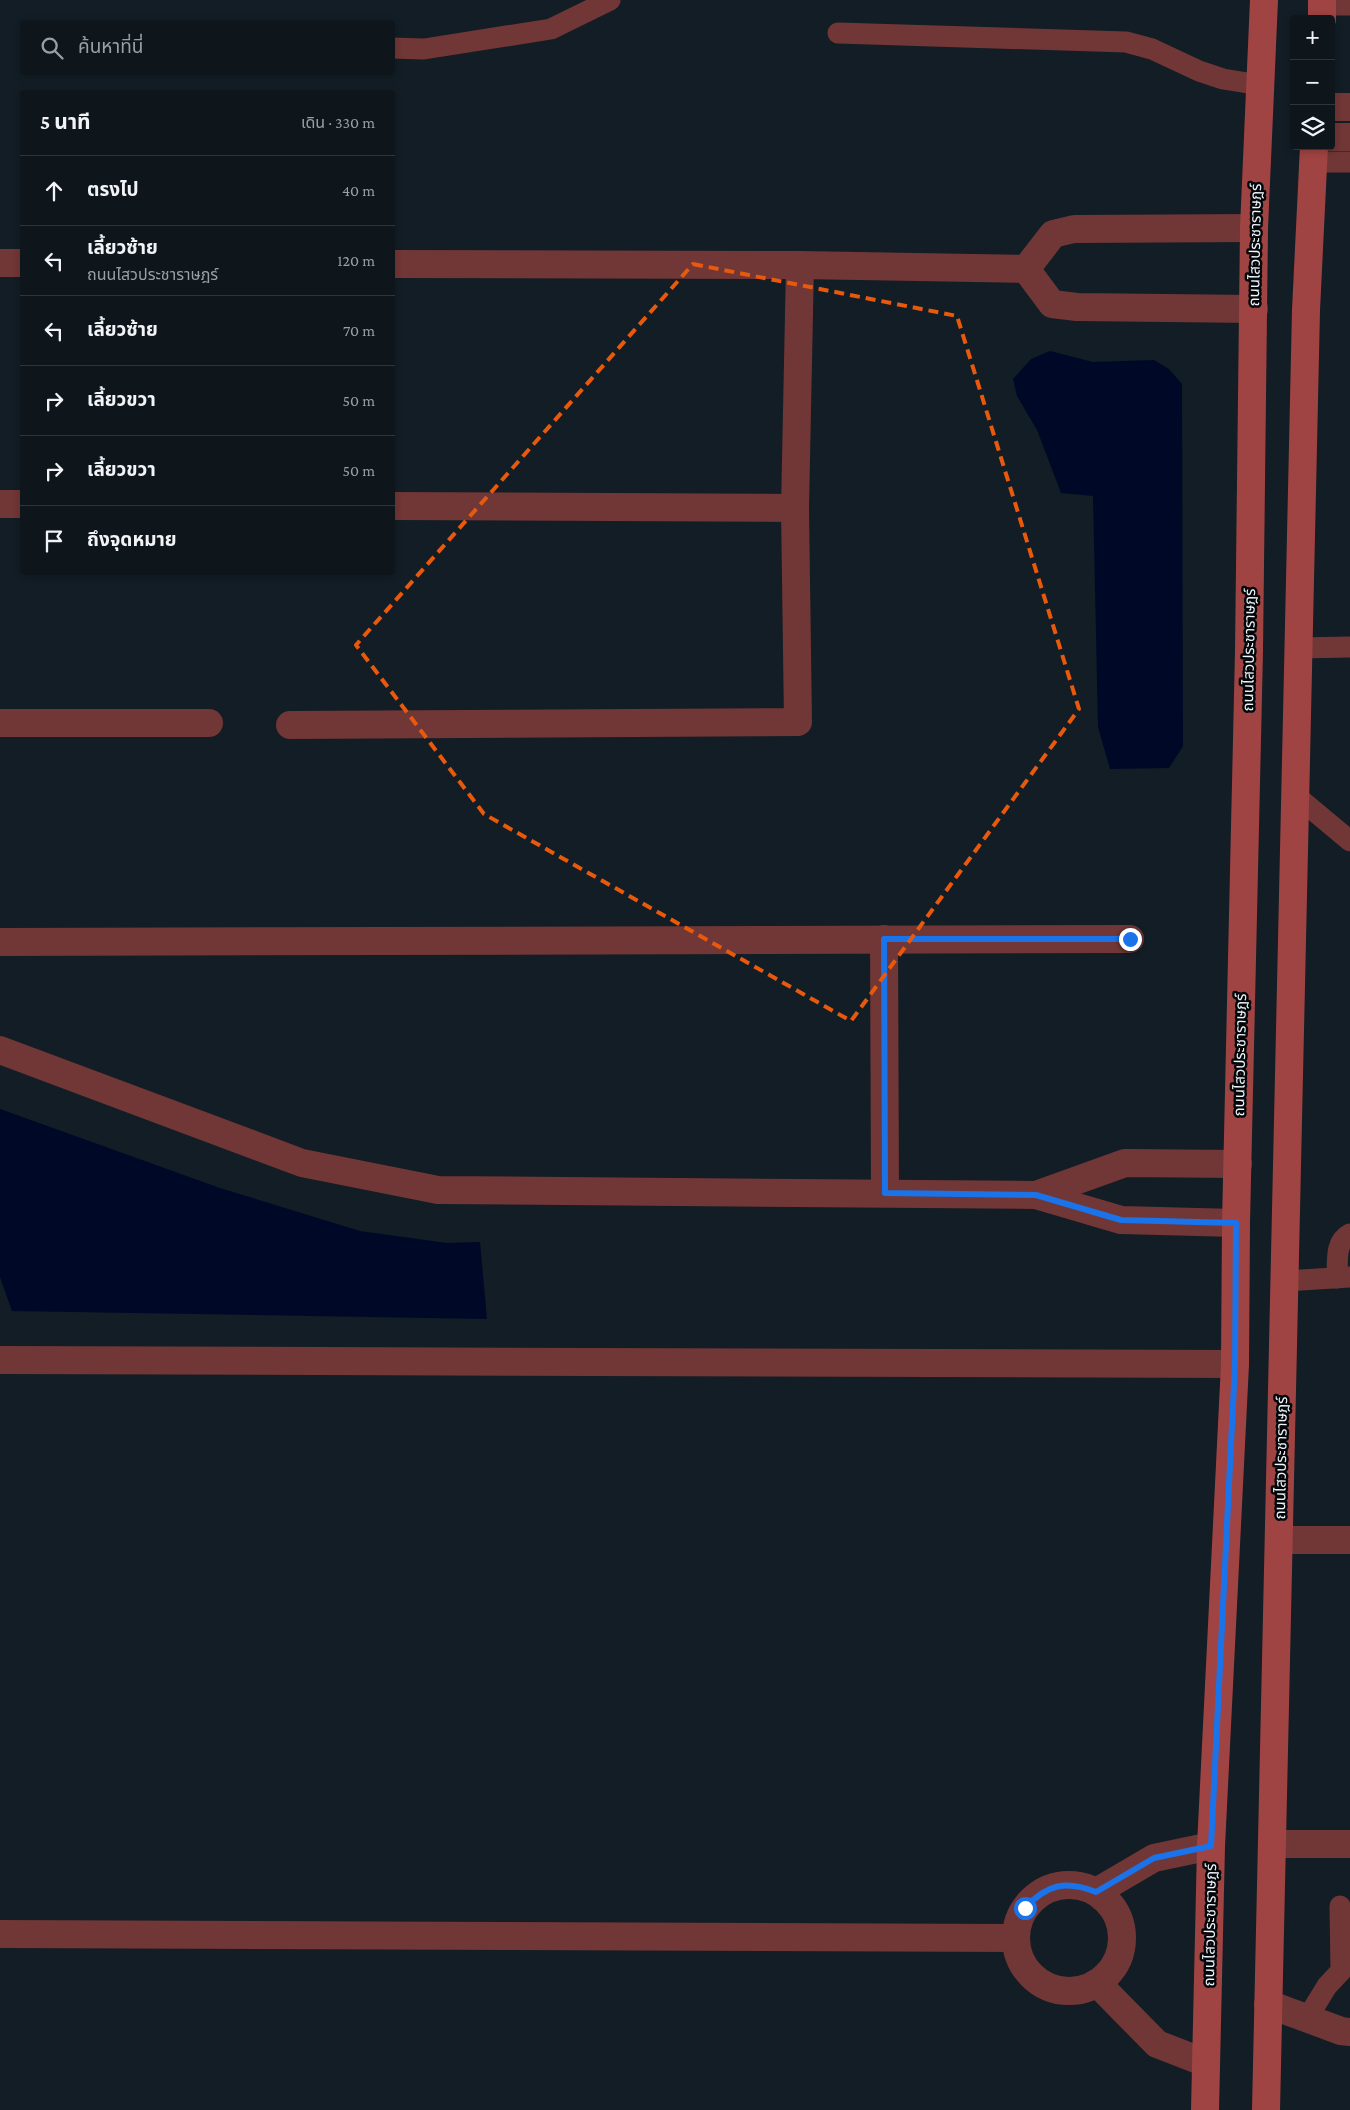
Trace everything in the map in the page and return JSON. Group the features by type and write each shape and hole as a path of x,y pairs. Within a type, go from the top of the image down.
{"main road":[{"name":"ถนนไสวประชาราษฎร์","path":"1205,2110 1211,1846 1235,1364 1254,228 1264,0"},
{"name":"ถนนไสวประชาราษฎร์","path":"1266,2110 1306,310 1314,154"}],"street":[{"path":"1335,107 1350,107"},
{"path":"1335,137 1350,137"},
{"path":"1026,269 1053,234 1074,229 1254,228"},
{"path":"0,263 20,263"},
{"path":"395,264 800,265 1026,269"},
{"path":"290,725 798,722 795,508 800,265"},
{"path":"1026,269 1052,304 1077,307 1254,309"},
{"path":"0,504 20,504"},
{"path":"395,506 795,508"},
{"path":"0,723 208,723"},
{"path":"884,939 885,1193"},
{"path":"0,942 1130,939"},
{"path":"0,1050 302,1163 438,1190 1036,1195 1121,1220 1236,1223"},
{"path":"1036,1195 1125,1163 1238,1164"},
{"path":"0,1360 1235,1364"},
{"path":"1279,1540 1350,1540"},
{"path":"1272,1844 1350,1844"},
{"path":"1096,1892 1154,1858 1211,1846"},
{"path":"1065,1885 1081,1886 1096,1892 1110,1903 1119,1919 1122,1937 1119,1955 1110,1971 1097,1983 1082,1989 1066,1990 1051,1988 1037,1980 1026,1968 1018,1954 1016,1938 1018,1923 1025,1908 1036,1896 1065,1885"},
{"path":"0,1934 1016,1938"},
{"path":"1097,1983 1157,2044 1206,2064"},
{"path":"1268,2004 1308,2017 1341,2031 1350,2032"}],"lane":[{"path":"395,48 424,49 551,29 610,0"},
{"path":"1322,8 1350,5"},
{"path":"838,33 1126,42 1152,49 1199,71 1223,79 1260,85"},
{"path":"1314,154 1350,162"},
{"path":"1298,648 1350,647"},
{"path":"1295,795 1350,841"},
{"path":"1284,1281 1344,1277 1339,1247 1344,1237 1350,1234"},
{"path":"1308,2017 1327,1986 1341,1971 1340,1906"}],"highlighted area":[{"path":"693,264 957,316 1079,709 851,1021 484,814 356,645"}],"water":[{"path":"1050,351 1093,362 1154,360 1169,369 1182,384 1183,746 1169,768 1110,769 1098,727 1093,496 1061,493 1037,430 1017,396 1013,379 1031,359"},
{"path":"0,1109 220,1188 360,1231 447,1243 480,1242 487,1319 12,1311 0,1277"}],"route":[{"path":"1025,1908 1036,1896 1050,1888 1065,1885 1081,1886 1096,1892 1154,1858 1211,1846 1235,1364 1236,1223 1121,1220 1036,1195 885,1193 884,939 1130,939"}]}
